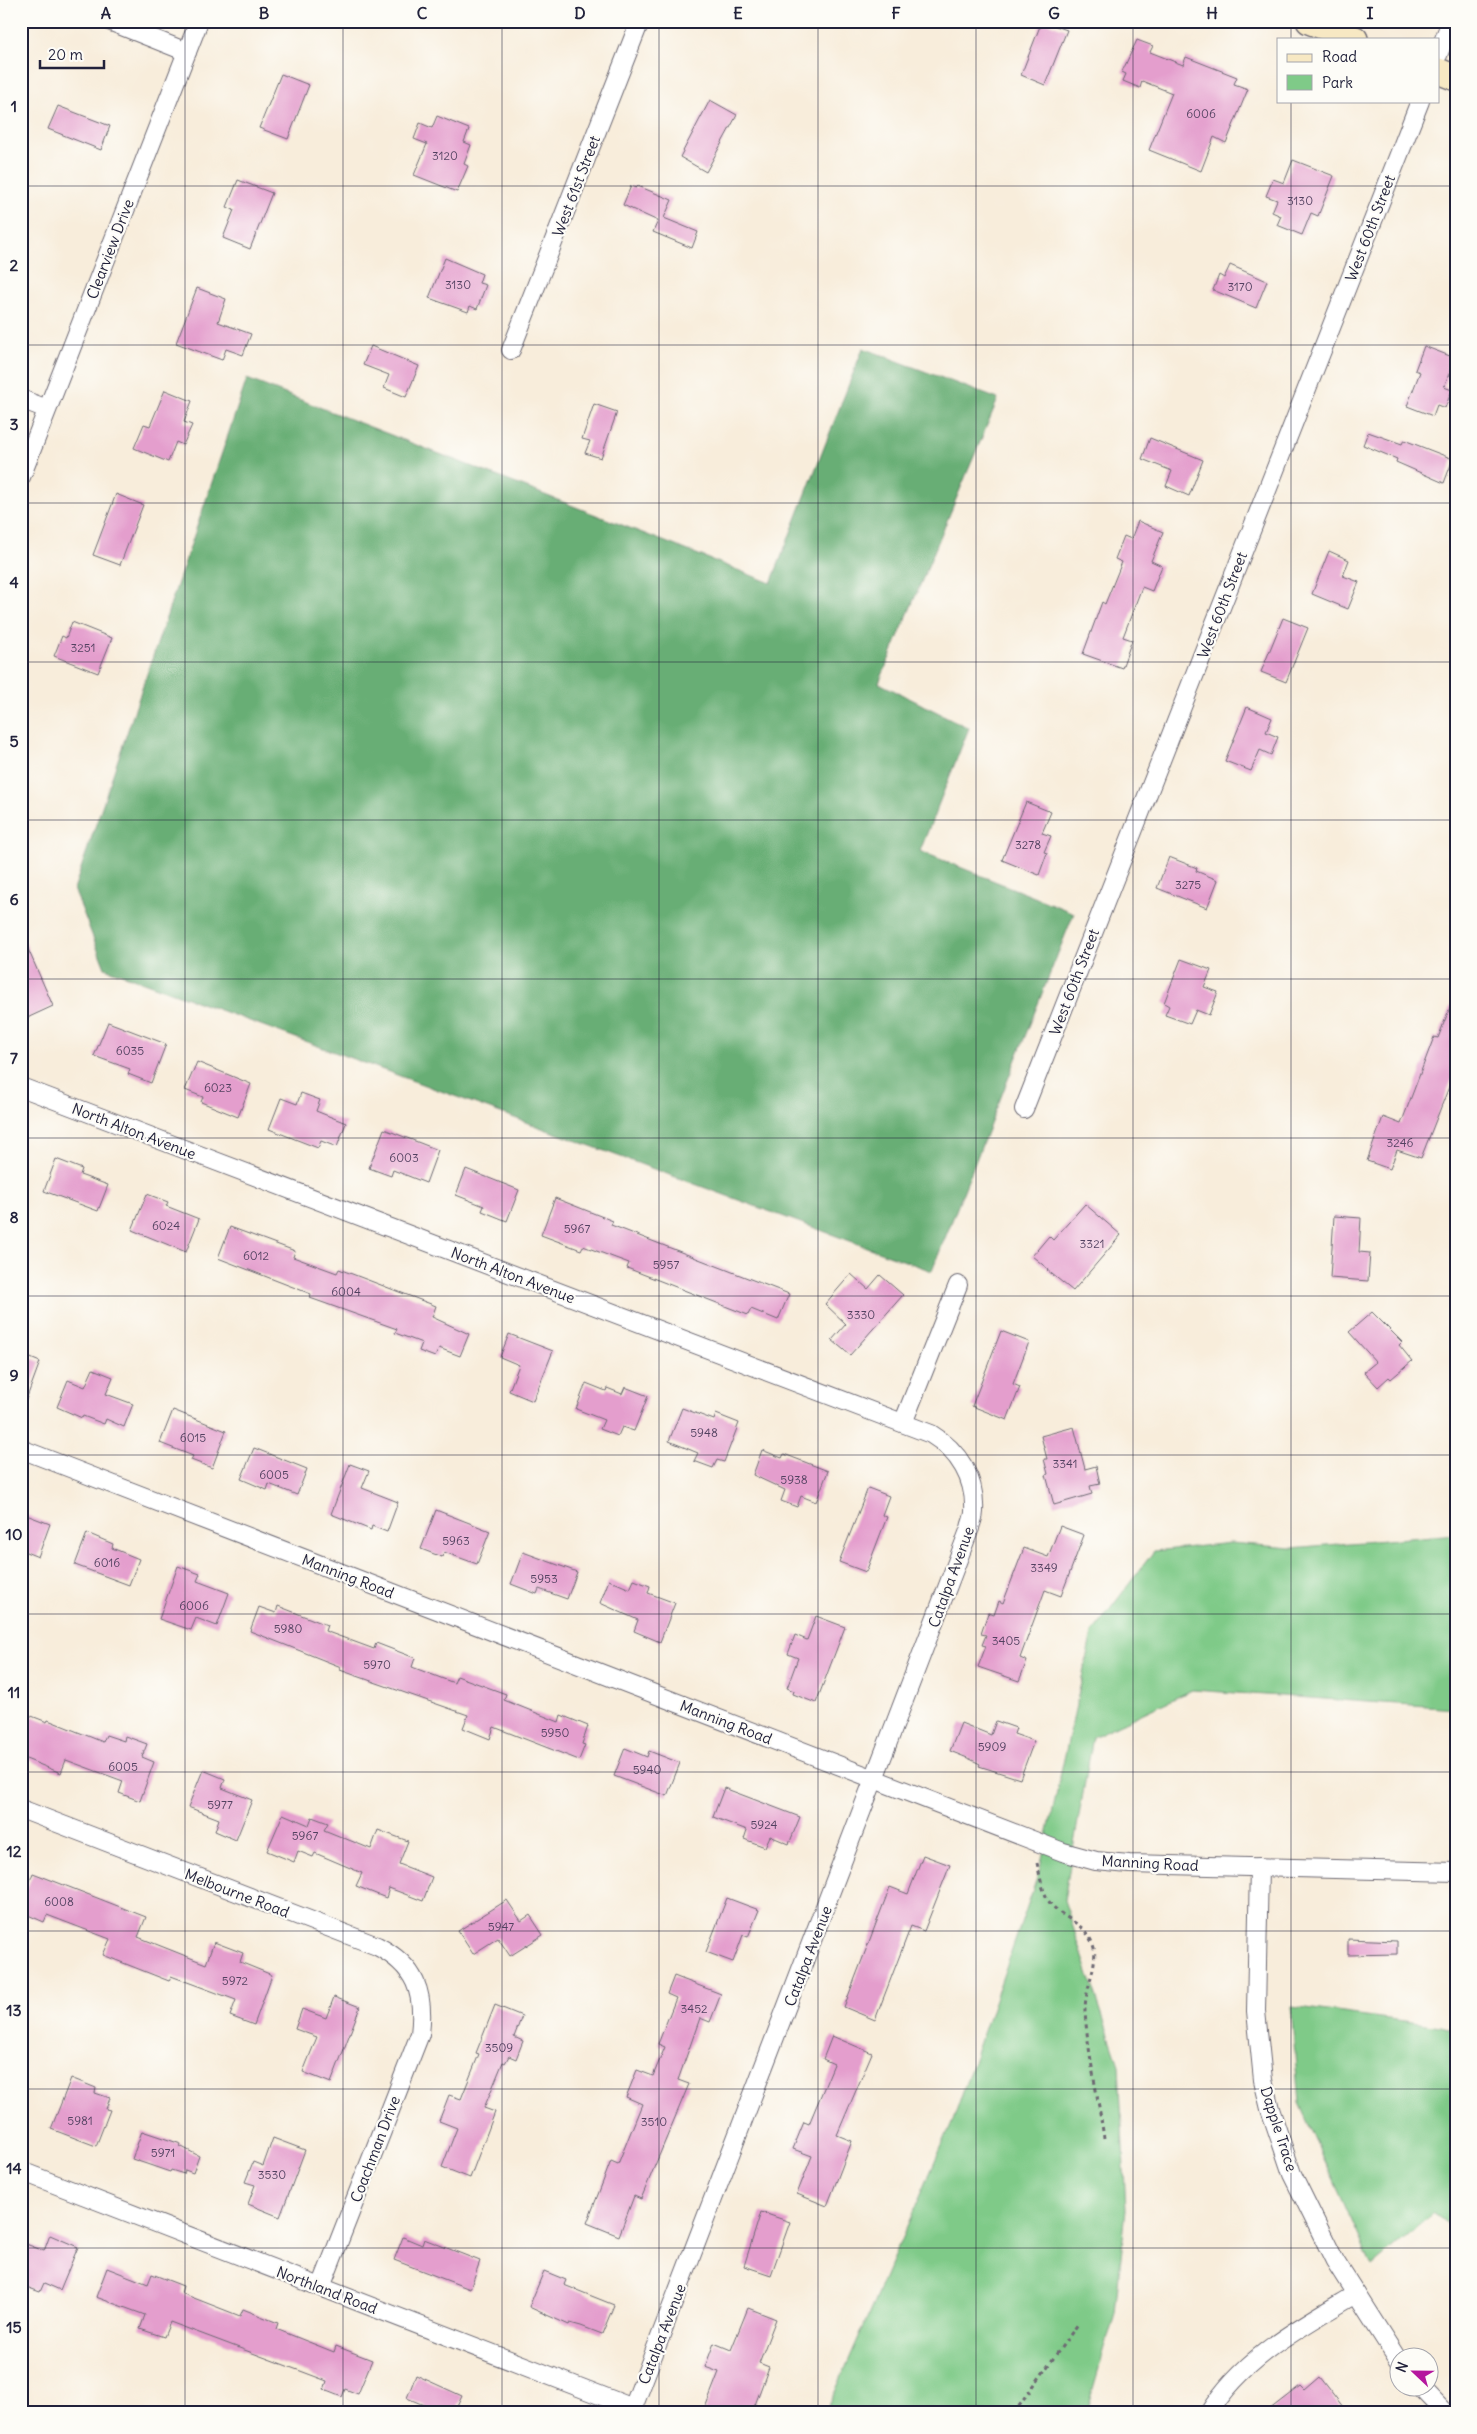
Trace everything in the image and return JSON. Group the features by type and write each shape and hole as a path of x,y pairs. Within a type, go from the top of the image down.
{"main road":[{"path":"1309,21 1352,38"},
{"path":"1440,72 1456,78"}],"street":[{"path":"109,21 187,52"},
{"name":"Clearview Drive","path":"21,477 199,21"},
{"name":"West 61st Street","path":"511,350 640,21"},
{"path":"1440,50 1451,21"},
{"name":"West 60th Street","path":"1024,1110 1420,102"},
{"path":"21,399 48,409"},
{"name":"North Alton Avenue","path":"21,1087 931,1434 956,1454 970,1479 973,1496"},
{"path":"903,1423 958,1285"},
{"name":"Manning Road","path":"21,1449 1041,1844 1079,1857 1112,1863 1456,1872"},
{"name":"Catalpa Avenue","path":"632,2410 970,1528 974,1511 973,1496"},
{"name":"Melbourne Road","path":"21,1809 377,1946 394,1956 412,1976 419,1991 422,2009"},
{"name":"Dapple Trace","path":"1259,1867 1256,2011 1267,2099 1292,2174 1335,2261 1390,2348"},
{"name":"Coachman Drive","path":"321,2287 420,2034 422,2009"},
{"name":"Northland Road","path":"21,2171 632,2410"},
{"path":"1209,2413 1214,2404 1255,2360 1285,2336 1356,2294"},
{"path":"1429,2396 1445,2413"}],"path":[{"path":"1041,1844 1037,1863 1046,1897 1051,1905 1077,1923 1089,1936 1094,1951 1094,1965 1087,1988 1085,2012 1104,2138"},
{"path":"1014,2413 1078,2324"}],"green space":[{"path":"863,348 998,399 879,683 969,728 920,851 1074,913 932,1271 105,968 74,889 247,379 771,583"},
{"path":"1456,1534 1456,1708 1192,1690 1093,1737 1064,1900 1119,2065 1126,2210 1115,2313 1086,2413 824,2413 835,2392 953,2120 1039,1872 1092,1633 1154,1551 1231,1543 1291,1548"},
{"path":"1291,2006 1441,2026 1456,2030 1456,2230 1433,2213 1372,2266 1299,2103"}],"building":[{"path":"1042,21 1067,30 1045,85 1021,75"},
{"path":"1137,40 1153,46 1150,52 1183,65 1186,57 1237,77 1234,84 1248,89 1226,143 1214,137 1201,171 1149,150 1172,93 1142,81 1140,88 1123,81 1126,74 1122,72"},
{"path":"281,74 309,85 288,139 259,128"},
{"path":"710,100 737,115 706,172 680,157"},
{"path":"58,106 110,126 101,150 48,129"},
{"path":"437,116 469,129 464,142 471,145 464,164 468,166 457,192 414,175 427,144 414,139 420,123 432,128"},
{"path":"1293,160 1334,176 1318,216 1311,213 1302,235 1277,225 1281,216 1272,212 1277,200 1266,196 1273,179 1284,183"},
{"path":"238,180 272,193 250,249 223,238 234,210 227,207"},
{"path":"631,186 636,188 638,186 672,200 664,218 698,232 692,248 653,232 658,221 623,205"},
{"path":"445,258 482,274 479,283 486,285 477,309 470,306 468,312 429,298"},
{"path":"1230,265 1267,281 1256,308 1213,290 1219,275 1224,278"},
{"path":"197,288 226,299 218,322 251,334 243,355 226,349 222,360 176,343"},
{"path":"371,346 419,366 406,397 384,388 389,375 363,365"},
{"path":"1424,346 1455,358 1444,387 1452,390 1445,408 1437,405 1433,416 1407,406 1420,372 1415,370"},
{"path":"165,390 192,401 184,422 192,425 183,445 176,442 168,462 134,448 144,424 150,426"},
{"path":"594,404 617,412 601,458 585,453 590,441 582,439"},
{"path":"1368,432 1402,444 1404,440 1453,459 1444,483 1396,462 1397,459 1363,445"},
{"path":"1150,438 1203,460 1189,496 1166,486 1172,471 1142,459"},
{"path":"116,494 143,505 120,565 93,555"},
{"path":"1138,521 1163,532 1151,561 1162,566 1152,591 1142,587 1123,637 1132,640 1122,668 1083,654 1102,602 1105,604 1122,562 1115,559 1124,536 1131,539"},
{"path":"1329,551 1349,560 1343,576 1359,582 1348,609 1312,594"},
{"path":"1283,618 1308,628 1286,682 1261,672"},
{"path":"72,622 112,638 98,673 54,656 62,636 66,638"},
{"path":"1247,707 1272,718 1266,732 1278,737 1271,755 1260,750 1251,771 1225,761"},
{"path":"1026,802 1051,812 1042,833 1051,836 1044,852 1047,853 1039,875 1002,860"},
{"path":"1169,857 1197,868 1196,871 1218,880 1207,908 1157,888"},
{"path":"21,933 53,1006 27,1018 21,1005"},
{"path":"1181,959 1211,970 1204,987 1218,992 1209,1015 1196,1010 1190,1024 1165,1015 1169,1006 1164,1003"},
{"path":"1454,997 1456,1069 1421,1158 1397,1150 1390,1169 1367,1161 1383,1117 1401,1124 1434,1037 1438,1038"},
{"path":"108,1022 166,1044 151,1083 128,1074 130,1069 94,1056"},
{"path":"197,1062 251,1084 238,1117 201,1102 203,1097 185,1090"},
{"path":"301,1093 320,1100 316,1111 346,1123 337,1147 321,1141 318,1148 269,1129 281,1098 297,1104"},
{"path":"384,1129 438,1150 426,1183 393,1170 391,1176 369,1168"},
{"path":"56,1159 82,1169 80,1175 108,1185 98,1211 44,1191"},
{"path":"466,1169 519,1190 507,1221 482,1211 484,1206 456,1195"},
{"path":"147,1194 168,1202 166,1206 199,1219 186,1252 132,1230"},
{"path":"555,1198 613,1221 611,1225 789,1294 778,1320 751,1309 748,1315 627,1268 629,1263 583,1246 581,1250 541,1235"},
{"path":"1085,1204 1121,1235 1073,1291 1032,1256 1049,1236 1053,1240"},
{"path":"1334,1216 1361,1218 1359,1252 1370,1253 1368,1281 1330,1278"},
{"path":"230,1227 295,1251 293,1257 337,1273 339,1269 436,1306 432,1317 469,1334 460,1356 439,1348 435,1357 419,1351 422,1343 395,1333 397,1329 310,1298 311,1294 218,1258"},
{"path":"851,1274 868,1289 880,1275 903,1295 850,1355 832,1340 846,1324 825,1304"},
{"path":"1372,1312 1402,1342 1399,1345 1412,1361 1391,1379 1389,1377 1378,1387 1364,1372 1376,1362 1349,1332"},
{"path":"1001,1331 1029,1342 1013,1384 1020,1387 1007,1420 972,1406"},
{"path":"509,1334 553,1351 533,1401 509,1391 519,1365 500,1357"},
{"path":"21,1354 40,1362 23,1408 21,1408"},
{"path":"93,1369 113,1377 106,1394 133,1404 124,1427 106,1419 104,1424 83,1416 82,1418 57,1407 68,1380 85,1387"},
{"path":"586,1383 606,1391 607,1388 622,1394 625,1387 648,1396 634,1431 622,1427 618,1436 600,1429 604,1420 576,1409"},
{"path":"682,1408 714,1420 716,1414 739,1423 724,1462 717,1460 713,1468 694,1461 698,1453 669,1441"},
{"path":"173,1410 226,1431 212,1468 191,1460 193,1456 160,1443"},
{"path":"1074,1427 1085,1469 1096,1466 1100,1484 1090,1486 1092,1494 1054,1505 1046,1475 1048,1474 1044,1459 1047,1459 1041,1436"},
{"path":"254,1448 307,1469 297,1495 269,1484 267,1490 241,1479"},
{"path":"762,1450 782,1458 784,1454 828,1471 816,1502 801,1496 797,1507 781,1501 785,1490 753,1475"},
{"path":"350,1464 369,1471 362,1488 398,1502 387,1532 372,1526 371,1530 331,1514"},
{"path":"868,1488 889,1496 882,1515 887,1517 866,1572 839,1562"},
{"path":"436,1510 490,1531 477,1564 444,1552 442,1557 421,1549"},
{"path":"21,1513 50,1524 38,1557 21,1550"},
{"path":"1060,1526 1084,1535 1061,1596 1045,1590 1020,1658 1027,1661 1019,1681 978,1667 986,1646 982,1645 986,1635 981,1634 988,1613 994,1615 999,1601 1003,1603 1024,1548 1048,1557"},
{"path":"87,1533 113,1544 112,1548 139,1559 129,1585 75,1565"},
{"path":"523,1552 577,1572 567,1599 539,1589 537,1594 511,1584"},
{"path":"178,1566 200,1574 197,1581 229,1593 217,1626 196,1618 191,1630 159,1619"},
{"path":"609,1580 630,1589 634,1580 650,1586 648,1593 675,1603 660,1642 634,1631 638,1620 600,1603"},
{"path":"278,1606 327,1625 325,1631 374,1649 376,1643 415,1658 412,1667 454,1683 457,1676 506,1694 504,1700 559,1722 561,1715 588,1726 582,1744 585,1745 579,1760 494,1727 490,1739 463,1728 468,1715 340,1670 341,1667 250,1631 259,1607 276,1613"},
{"path":"816,1616 845,1627 816,1703 793,1694 794,1691 787,1688 798,1658 788,1654 795,1635 807,1640"},
{"path":"29,1715 47,1722 48,1720 103,1742 106,1735 124,1741 125,1736 147,1744 142,1757 154,1762 140,1801 119,1793 123,1781 66,1760 61,1773 21,1757 21,1725 25,1726"},
{"path":"996,1721 1016,1728 1014,1734 1034,1741 1020,1779 979,1766 980,1764 950,1751 961,1723 991,1735"},
{"path":"625,1748 647,1757 649,1751 680,1763 667,1796 614,1776"},
{"path":"203,1770 225,1779 222,1788 252,1800 236,1840 215,1831 219,1819 188,1807"},
{"path":"724,1788 800,1817 789,1844 770,1836 765,1847 744,1839 747,1830 713,1817"},
{"path":"283,1814 309,1825 312,1817 328,1823 324,1830 371,1849 378,1830 408,1841 399,1864 432,1877 423,1901 389,1888 386,1898 356,1886 362,1873 315,1853 313,1857 298,1851 294,1862 267,1851"},
{"path":"923,1855 950,1865 924,1931 911,1926 875,2020 844,2007 890,1887 908,1894"},
{"path":"33,1873 146,1917 138,1937 206,1964 214,1942 243,1953 240,1962 272,1975 254,2025 230,2016 236,2000 171,1976 169,1981 103,1955 110,1939 47,1915 44,1922 21,1912 21,1904"},
{"path":"727,1898 759,1910 748,1937 743,1935 733,1962 706,1952"},
{"path":"507,1900 521,1921 530,1915 543,1935 510,1956 498,1938 473,1954 458,1931"},
{"path":"1348,1939 1397,1941 1397,1954 1348,1955"},
{"path":"674,1976 721,1994 710,2022 700,2018 678,2080 689,2084 641,2199 634,2196 619,2236 587,2223 611,2161 618,2164 642,2104 626,2097 637,2070 653,2076 665,2047 658,2044 676,1998 667,1994"},
{"path":"334,1997 360,2007 331,2083 303,2072 317,2037 295,2029 302,2009 326,2018"},
{"path":"495,2005 522,2016 514,2037 523,2041 516,2059 509,2056 505,2063 503,2062 484,2108 495,2112 470,2178 442,2167 457,2128 439,2121 449,2095 461,2099 479,2054 476,2053"},
{"path":"832,2036 872,2053 837,2135 852,2141 827,2206 797,2194 812,2156 793,2149 804,2122 809,2124 834,2064 823,2059"},
{"path":"71,2078 96,2088 95,2093 110,2098 106,2109 110,2110 96,2146 51,2129"},
{"path":"142,2131 181,2144 180,2146 199,2156 193,2173 185,2170 184,2174 171,2170 170,2172 132,2159"},
{"path":"273,2138 305,2150 280,2217 248,2204 255,2185 245,2182 253,2162 263,2166"},
{"path":"761,2212 790,2222 771,2275 744,2266"},
{"path":"50,2235 78,2247 60,2290 44,2283 40,2292 21,2285 21,2242 44,2251"},
{"path":"403,2237 422,2245 424,2239 480,2261 470,2289 394,2260"},
{"path":"107,2268 148,2284 152,2274 183,2286 181,2293 240,2316 243,2309 278,2323 276,2329 334,2352 336,2346 372,2360 358,2394 345,2389 342,2397 324,2390 327,2381 170,2322 164,2337 140,2329 145,2315 96,2297"},
{"path":"544,2271 566,2280 564,2285 614,2305 602,2334 570,2323 569,2325 529,2307"},
{"path":"748,2308 776,2319 759,2363 769,2367 752,2413 703,2413 719,2372 705,2367 714,2343 731,2350"},
{"path":"416,2375 462,2396 454,2413 423,2413 426,2406 407,2398"},
{"path":"1319,2377 1347,2413 1265,2413 1300,2386 1304,2390"}]}
